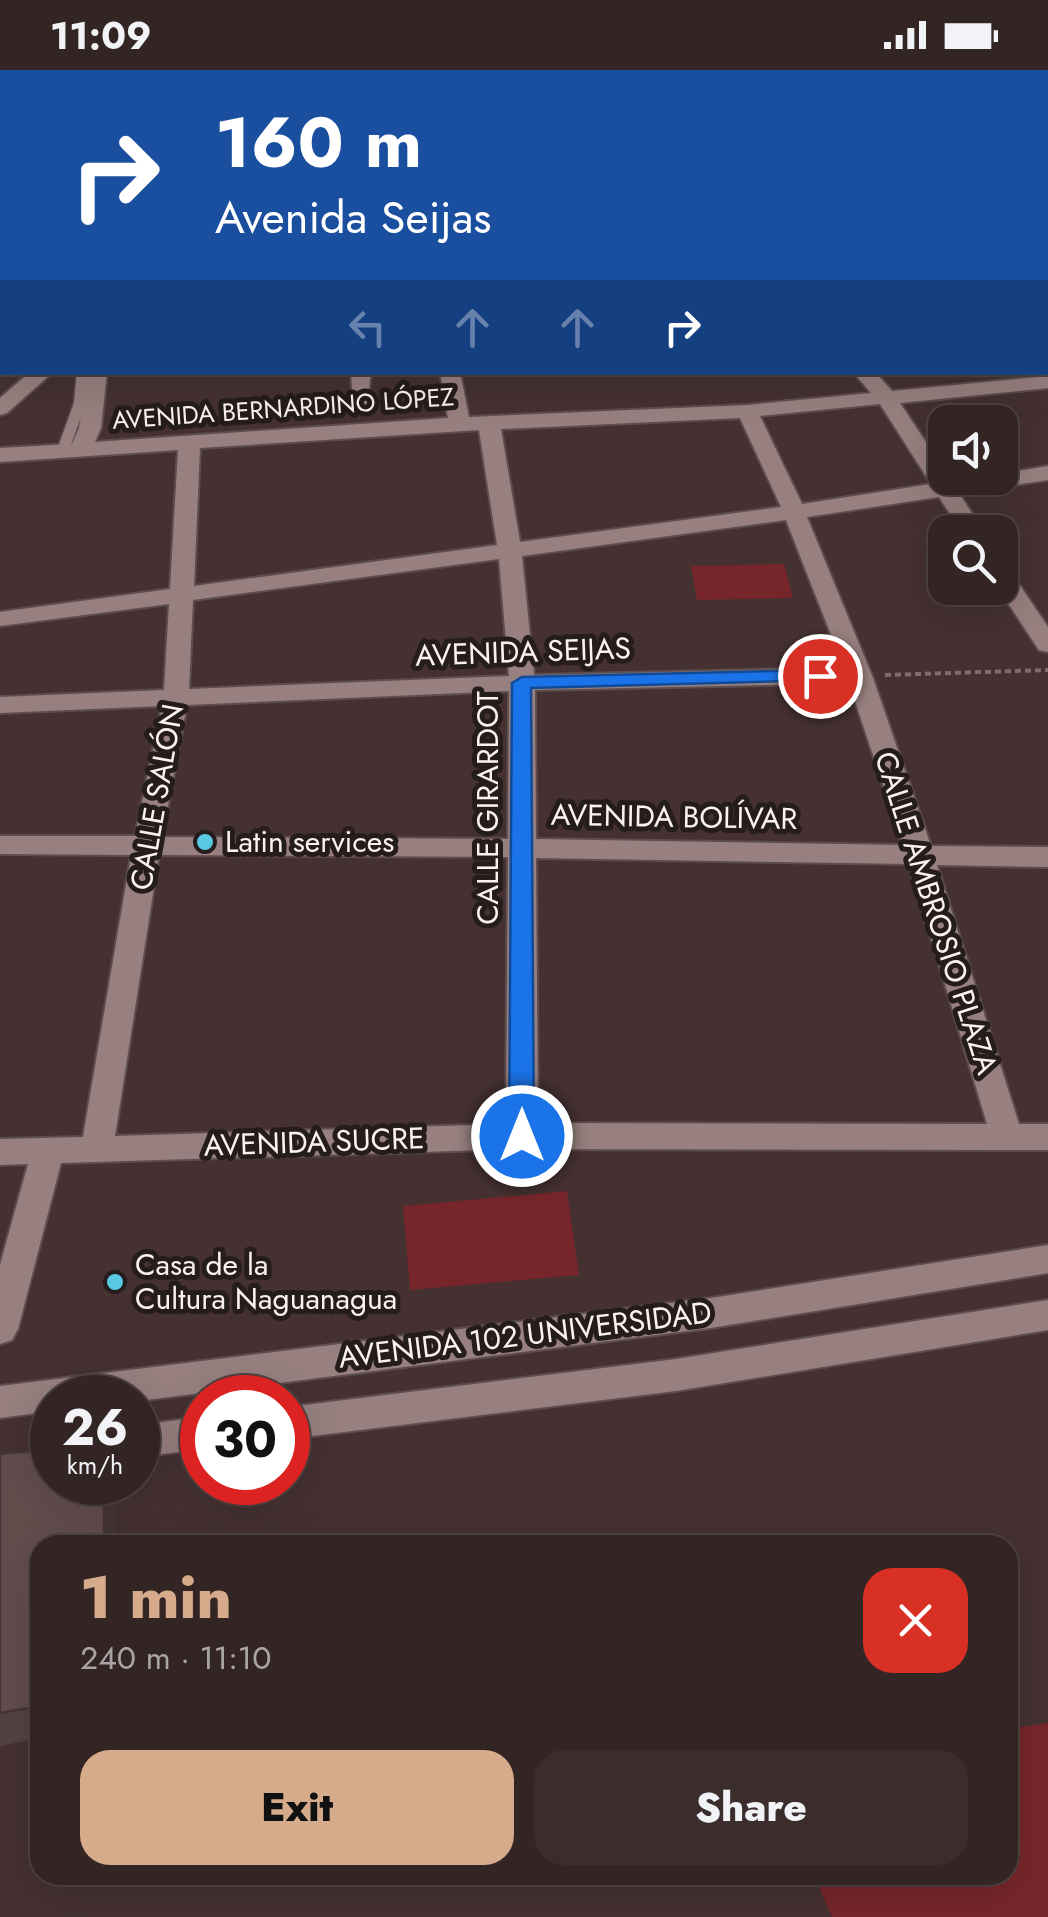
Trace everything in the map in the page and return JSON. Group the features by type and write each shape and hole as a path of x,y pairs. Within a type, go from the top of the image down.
{"street":[{"path":"0,409 40,375"},
{"path":"72,450 90,428 97,375"},
{"path":"360,403 361,375"},
{"path":"451,375 460,424"},
{"path":"867,375 928,464"},
{"name":"AVENIDA BERNARDINO LÓPEZ","path":"0,455 460,424 747,411 1048,382"},
{"name":"CALLE AMBROSIO PLAZA","path":"747,411 797,512 857,675 920,853 1008,1139"},
{"name":"CALLE GIRARDOT","path":"489,423 510,552 522,683 522,1136"},
{"name":"CALLE SALÓN","path":"96,1149 147,844 176,698 189,442"},
{"path":"1018,478 1048,474"},
{"path":"0,620 928,492"},
{"path":"1018,600 1048,645"},
{"name":"AVENIDA SEIJAS","path":"0,706 522,683 857,675"},
{"name":"AVENIDA BOLÍVAR","path":"0,845 1048,857"},
{"name":"AVENIDA SUCRE","path":"0,1152 522,1136 1048,1138"},
{"path":"0,1329 48,1150"},
{"name":"AVENIDA 102 UNIVERSIDAD","path":"0,1402 710,1313 1048,1258"},
{"name":"AVENIDA 102 UNIVERSIDAD","path":"310,1419 676,1375 1046,1318"}],"lane":[{"path":"72,450 83,375"}],"path":[{"path":"857,675 1048,670"}],"shaded area":[{"path":"784,564 793,598 697,600 691,566"},
{"path":"567,1191 579,1275 410,1290 403,1206"},
{"path":"1048,1723 1048,1917 832,1917 818,1885 1018,1885 1018,1728"}],"building":[{"path":"30,1451 30,1505 104,1505 104,1535 30,1535 30,1708 0,1713 0,1454"}],"place":[{"name":"Latin services","path":"205,842"},
{"name":"Casa de la Cultura Naguanagua","path":"115,1282"}],"route":[{"path":"522,1136 522,683 820,676"}]}
